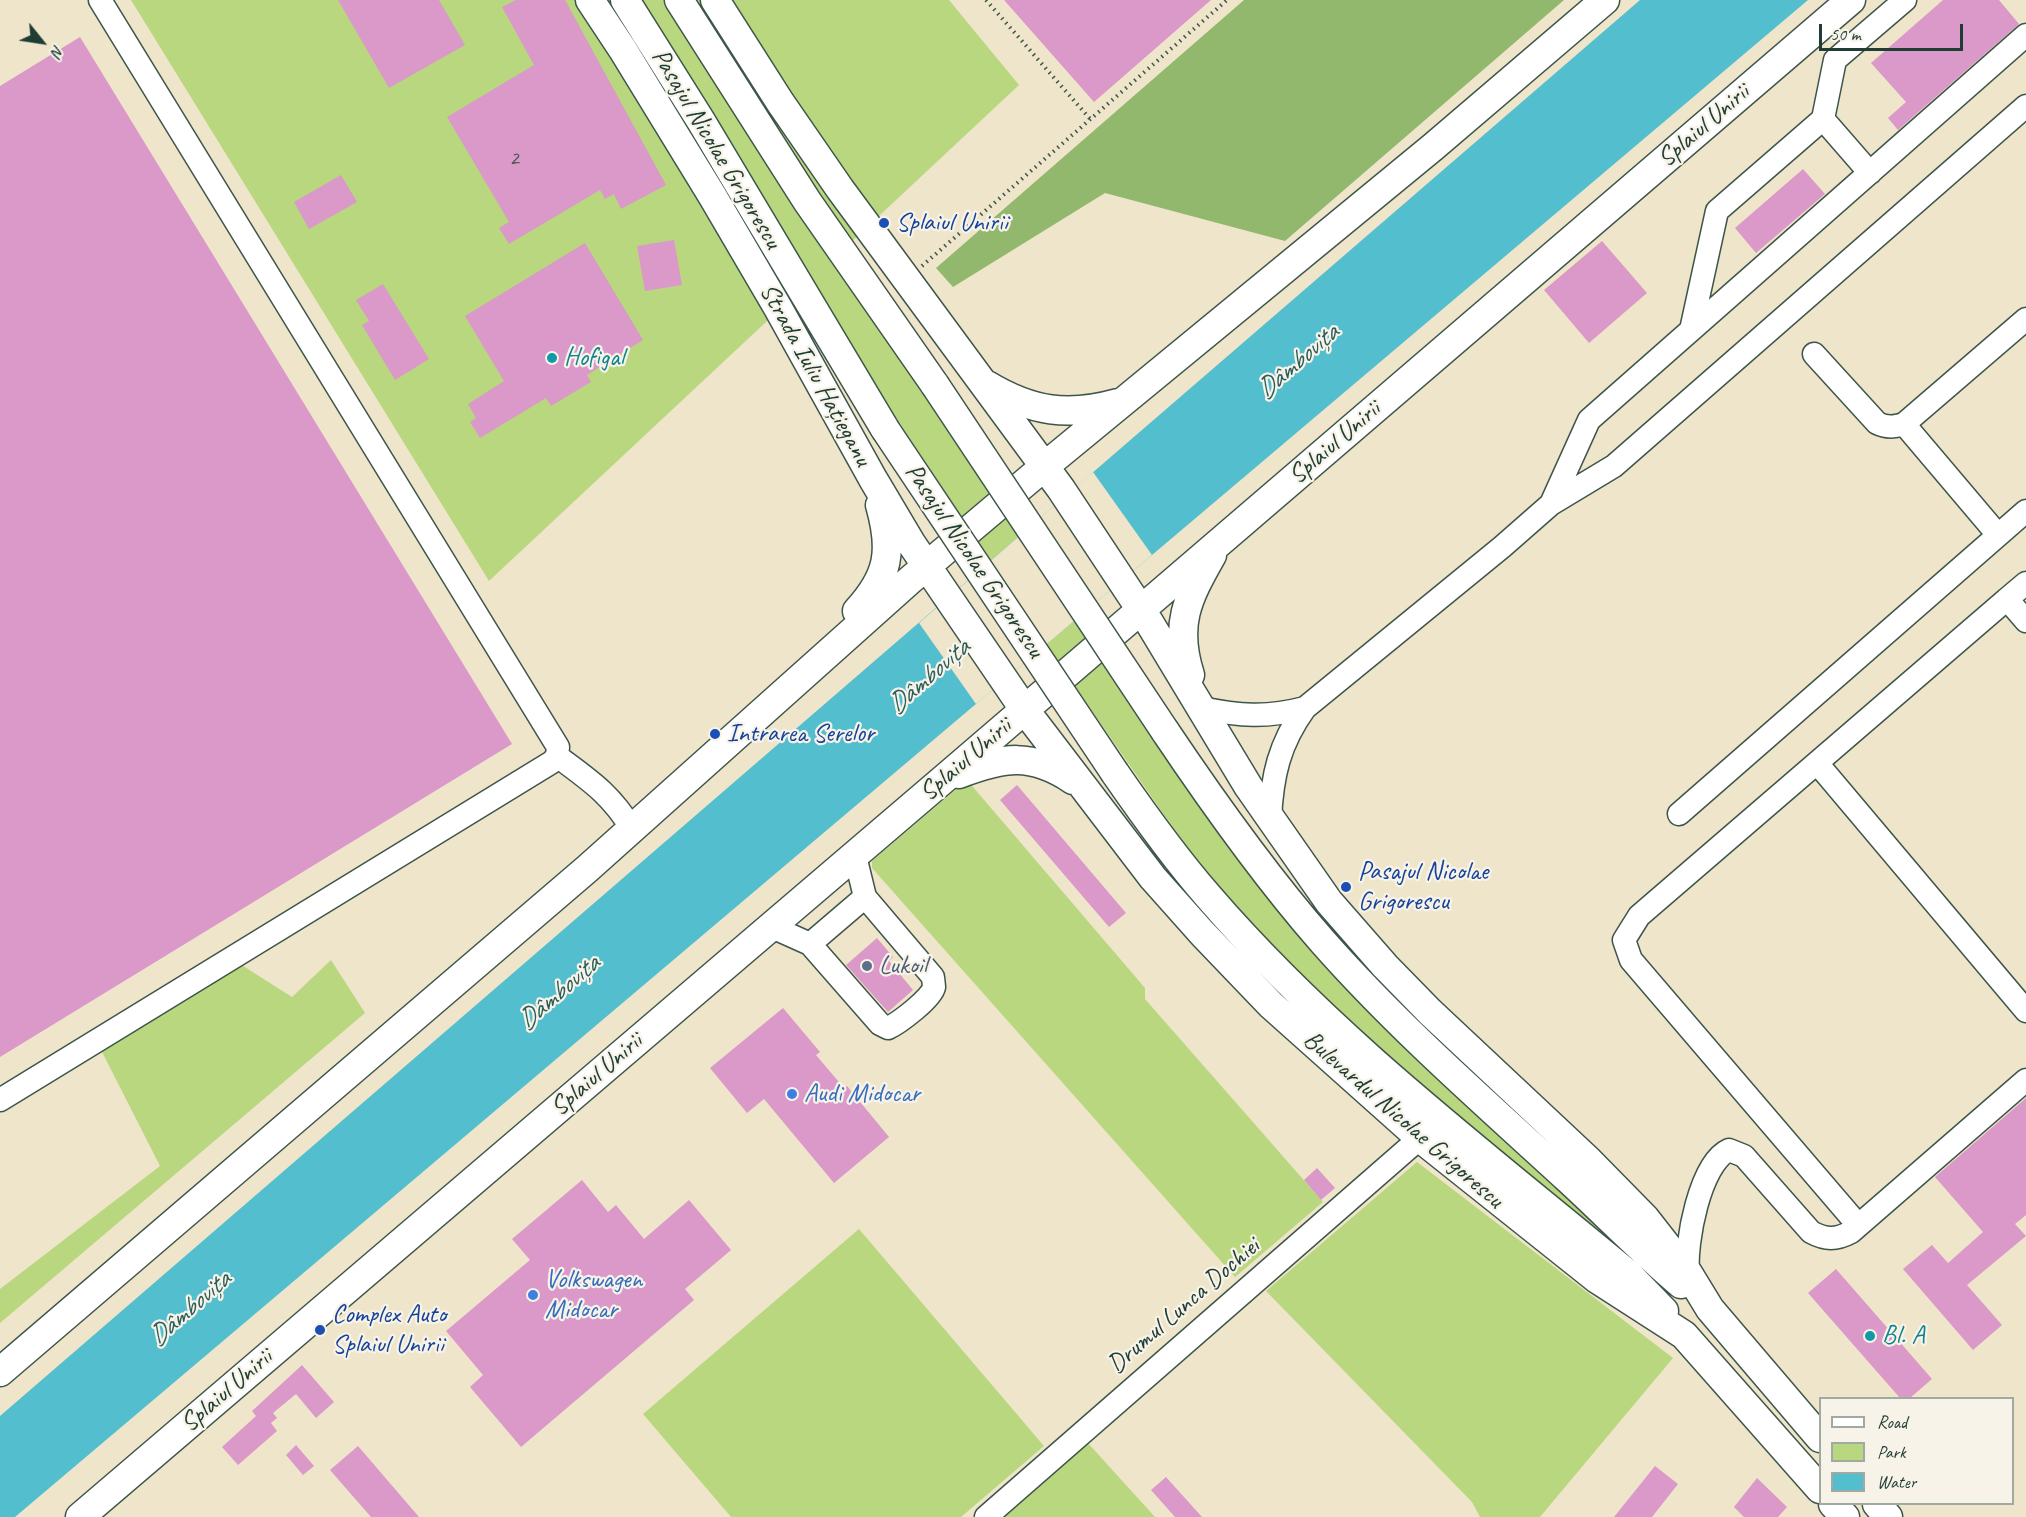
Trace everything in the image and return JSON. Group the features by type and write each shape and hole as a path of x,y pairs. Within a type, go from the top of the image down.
{"main road":[{"name":"Strada Iuliu Hațieganu","path":"590,0 714,197 873,479 926,566 1024,709"},
{"name":"Pasajul Nicolae Grigorescu","path":"625,0 701,121 885,429 1115,773 1191,876 1291,984 1395,1079 1628,1274 1684,1335"},
{"name":"Pasajul Nicolae Grigorescu","path":"679,0 807,201 935,385 1217,808 1283,895 1355,978 1448,1070 1710,1309"},
{"path":"715,0 808,144 1045,466 1141,610 1270,819 1329,902 1385,966 1454,1035 1627,1198 1688,1273 1710,1309 1819,1436"},
{"path":"0,1372 632,829 926,566 1433,147 1605,0"},
{"name":"Splaiul Unirii","path":"80,1517 855,856 1851,0"},
{"path":"983,382 1015,400 1051,411 1087,411 1125,401"},
{"path":"814,664 840,629 868,598 882,577 886,565 888,538 873,479"},
{"path":"1201,708 1186,663 1181,631 1183,618 1196,586 1220,542"},
{"name":"Bulevardul Nicolae Grigorescu","path":"1024,709 1154,878 1224,957 1307,1039 1420,1138 1597,1279 1640,1309 1684,1335 1819,1487"},
{"path":"945,778 995,761 1026,759 1062,772 1081,785"},
{"path":"1835,1505 1845,1517"},
{"path":"1879,1505 1888,1517"}],"street":[{"path":"0,1100 552,762 557,756 558,747 100,0"},
{"path":"1691,330 1717,212 1823,119 1835,60 1905,0"},
{"path":"1551,504 1589,420 2026,35"},
{"path":"1270,819 1274,781 1282,747 1291,727 1305,708 1502,547 1551,504 1614,466 2026,106"},
{"path":"1823,119 1870,173"},
{"path":"1814,354 1877,423 1884,426 1904,424 2026,319"},
{"path":"1904,424 1998,535"},
{"path":"1679,814 2026,511"},
{"path":"1858,1225 1631,960 1624,940 1639,916 2026,583"},
{"path":"2007,599 2026,621"},
{"path":"1201,708 1259,716 1280,715 1305,708"},
{"path":"557,756 599,787 618,807 632,829"},
{"path":"1817,763 2026,1011"},
{"path":"772,927 810,944 880,1024 888,1028 897,1024 930,995 934,986 933,977 865,897 855,856"},
{"path":"810,944 865,897"},
{"path":"1688,1273 1686,1257 1688,1239 1696,1205 1722,1153 1729,1150 1744,1156 1811,1232 1830,1239 1841,1237 1858,1225 2026,1080"},
{"name":"Drumul Lunca Dochiei","path":"986,1517 1420,1138"}],"path":[{"path":"986,0 1091,120"},
{"path":"907,279 1227,0"}],"green space":[{"path":"131,0 949,0 1019,85 834,258 1220,825 1665,1283 1658,1288 1326,1003 1234,906 1189,851 1027,617 878,390 812,279 489,581"},
{"path":"1244,0 1564,0 1285,241 1105,193 953,287 936,268"},
{"path":"967,780 1145,988 1145,999 1323,1202 1235,1277 872,868 872,861"},
{"path":"331,960 365,1013 0,1323 0,1289 160,1166 100,1048 240,964 292,997"},
{"path":"1417,1162 1673,1358 1540,1517 1480,1517 1472,1502 1266,1291"},
{"path":"859,1229 1044,1446 961,1517 731,1517 643,1414"},
{"path":"1087,1442 1155,1517 1001,1517"}],"water":[{"name":"Dâmbovița","path":"1640,0 1808,0 15,1517 0,1517 0,1416"}],"pier":[{"path":"1093,472 1152,555 976,704 919,623"}],"building":[{"path":"338,0 439,0 465,45 389,88"},
{"path":"516,0 565,0 666,185 621,209 614,194 605,199 600,190 509,244 499,228 509,222 447,117 534,65 502,7"},
{"path":"1004,0 1211,0 1094,102"},
{"path":"1943,0 1999,0 2019,24 1898,130 1888,118 1906,102 1871,63"},
{"path":"80,37 512,744 0,1057 0,86"},
{"path":"1803,169 1825,194 1756,253 1735,228"},
{"path":"341,175 357,202 309,229 294,202"},
{"name":"Hofigal","path":"674,240 682,285 645,291 637,246"},
{"path":"1602,241 1647,293 1589,343 1544,290"},
{"name":"Hofigal","path":"585,243 643,340 587,375 591,382 551,406 546,398 480,438 470,422 476,418 468,404 504,381 465,316"},
{"path":"383,284 429,359 395,380 362,325 369,321 356,300"},
{"path":"1017,785 1126,913 1109,927 1000,800"},
{"path":"877,938 893,957 889,961 913,990 888,1012 846,965"},
{"name":"Audi Midocar","path":"783,1008 820,1052 816,1055 844,1088 847,1086 889,1137 834,1183 764,1099 747,1113 710,1068"},
{"path":"2026,1098 2026,1215 2015,1224 2026,1236 1967,1285 2002,1325 1973,1350 1903,1269 1932,1245 1948,1263 1983,1232 1935,1177"},
{"path":"1317,1168 1335,1188 1321,1200 1304,1180"},
{"path":"582,1180 608,1212 616,1205 644,1239 689,1200 731,1250 685,1289 694,1300 521,1447 470,1387 483,1375 446,1331 530,1260 512,1239"},
{"name":"Bl. A","path":"1836,1269 1932,1379 1911,1397 1899,1397 1808,1293"},
{"path":"302,1365 334,1402 316,1418 296,1394 273,1413 277,1418 271,1423 277,1431 238,1465 222,1447 256,1416 252,1411"},
{"path":"296,1445 314,1466 303,1475 286,1455"},
{"path":"358,1446 419,1517 371,1517 330,1470"},
{"path":"1655,1466 1678,1484 1652,1517 1614,1517"},
{"path":"1166,1477 1202,1517 1175,1517 1151,1490"},
{"path":"1757,1478 1787,1507 1778,1517 1744,1517 1734,1507"}],"place":[{"name":"Splaiul Unirii","path":"884,223"},
{"name":"Hofigal","path":"552,358"},
{"name":"Intrarea Serelor","path":"715,734"},
{"name":"Pasajul Nicolae Grigorescu","path":"1346,887"},
{"name":"Lukoil","path":"867,966"},
{"name":"Audi Midocar","path":"792,1094"},
{"name":"Volkswagen Midocar","path":"533,1295"},
{"name":"Complex Auto Splaiul Unirii","path":"320,1330"},
{"name":"Bl. A","path":"1870,1336"}]}
